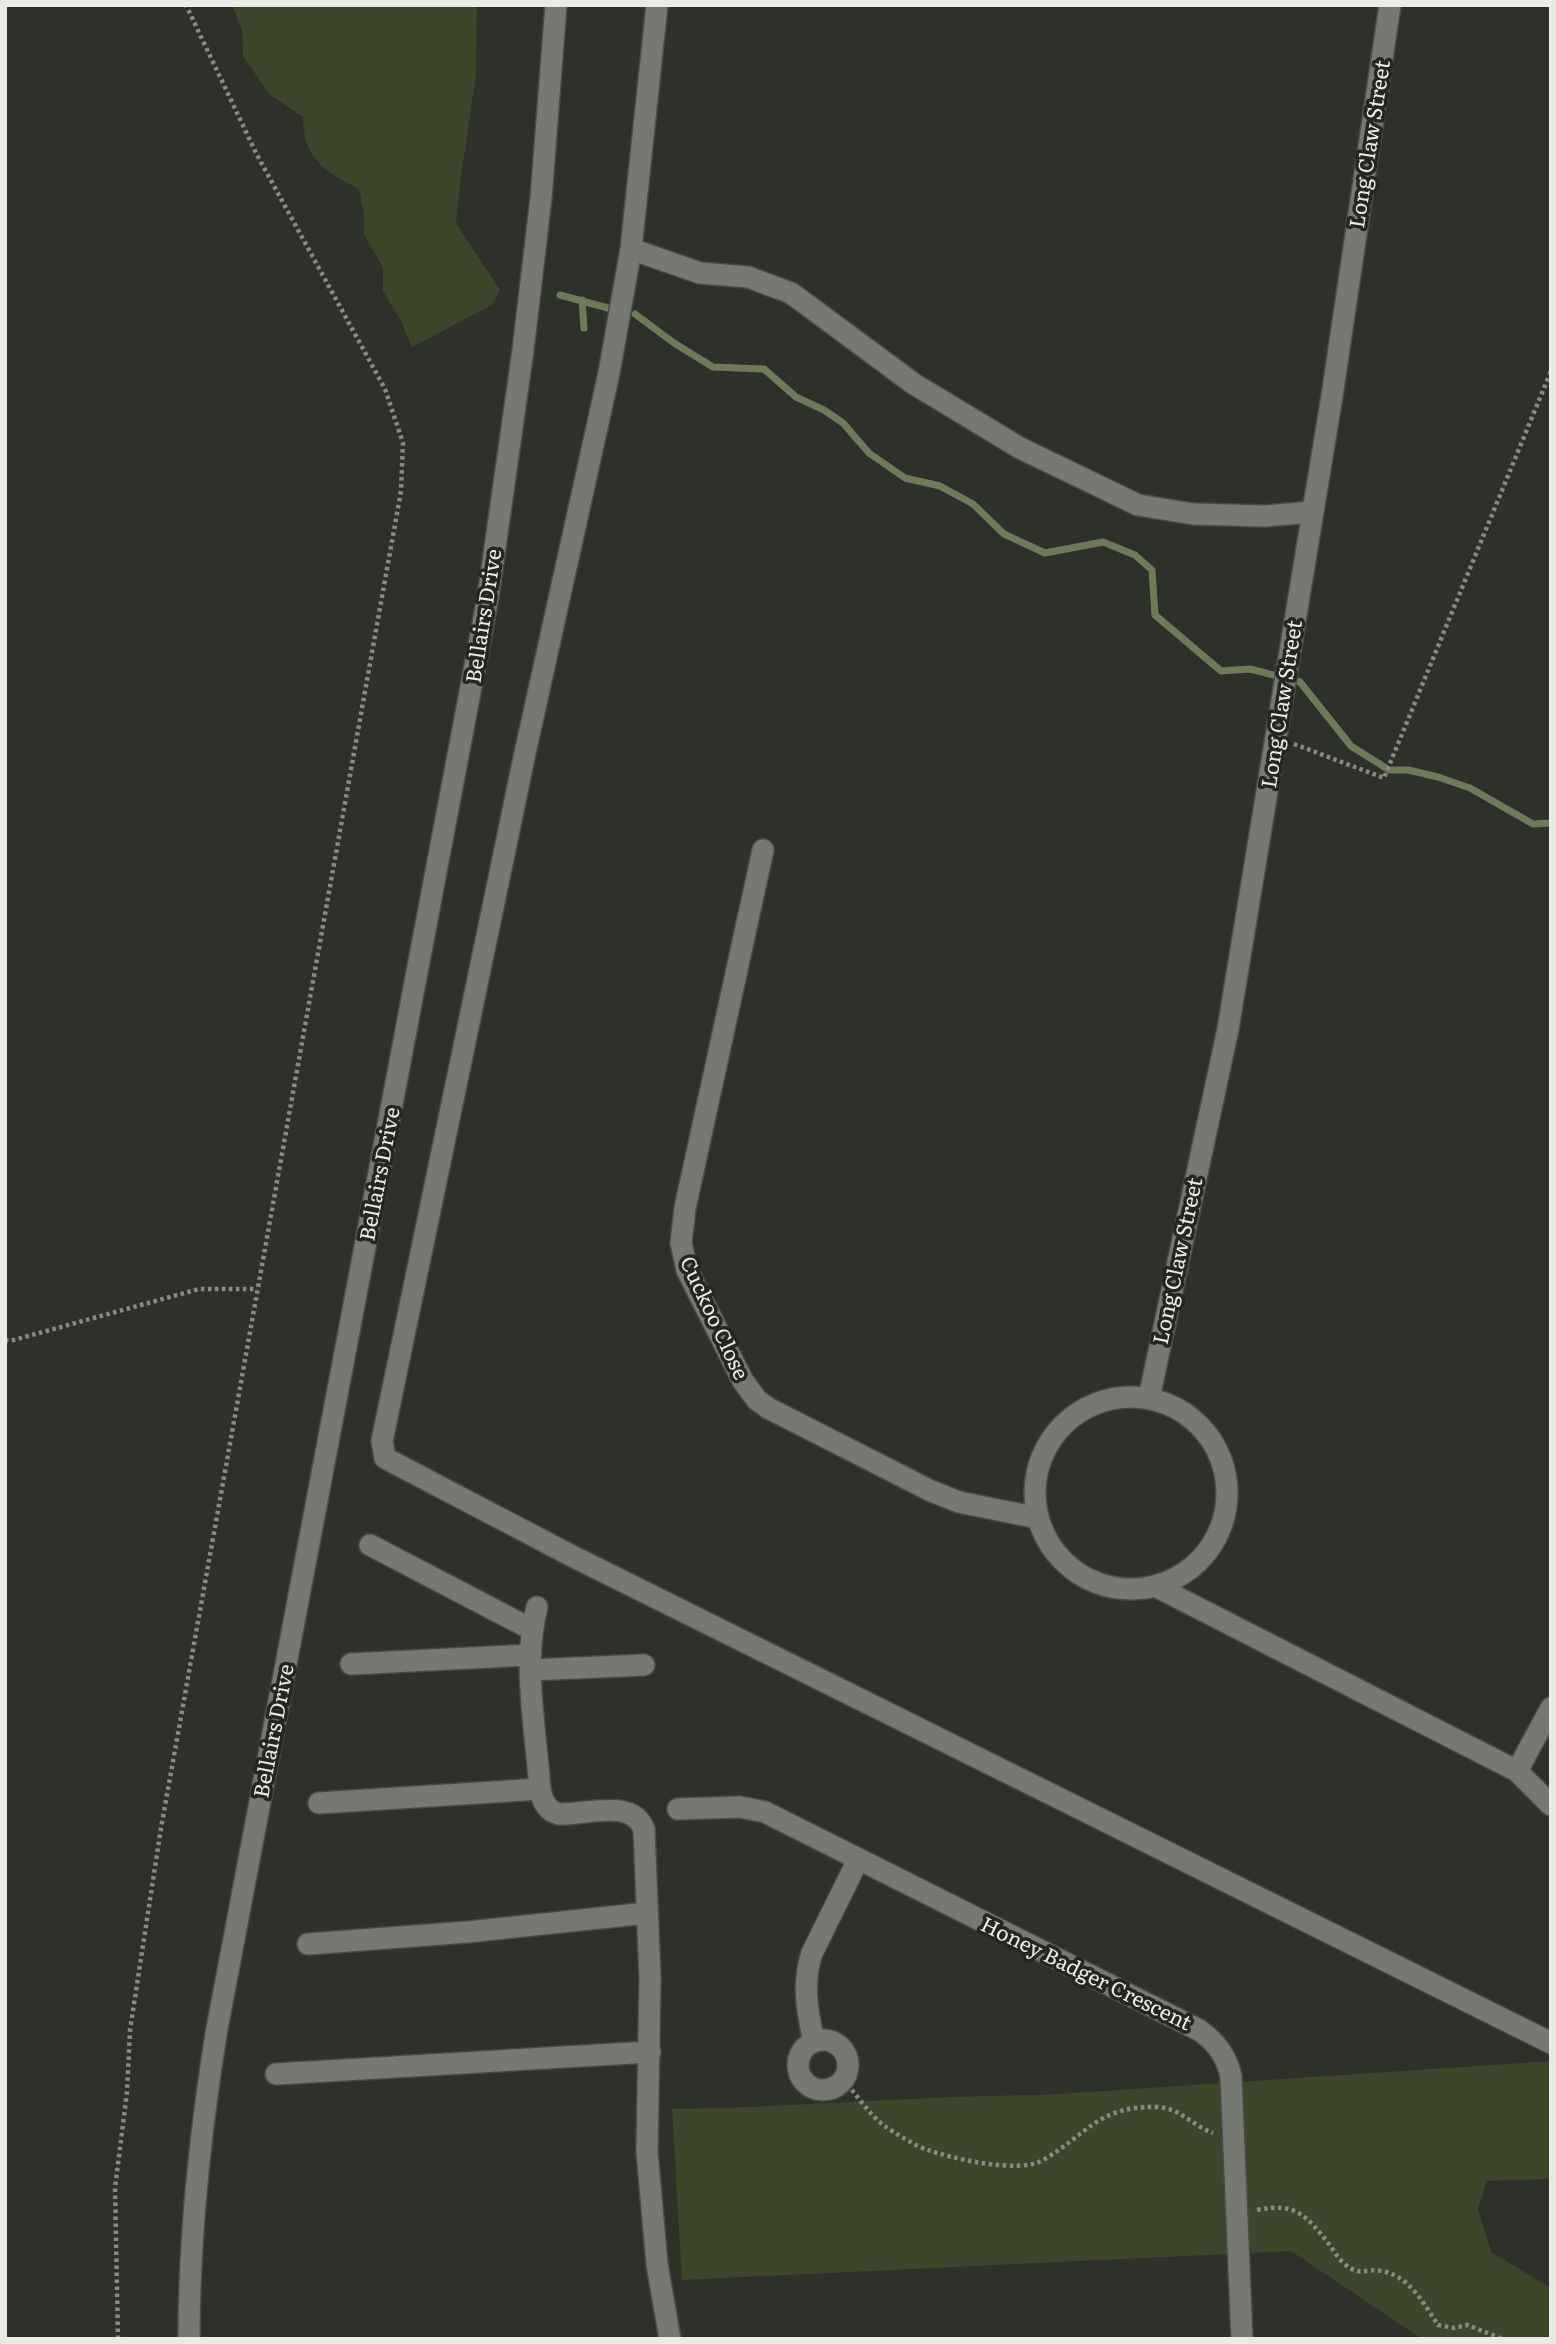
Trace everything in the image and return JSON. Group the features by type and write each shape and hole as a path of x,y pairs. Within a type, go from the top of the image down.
{"street":[{"name":"Bellairs Drive","path":"189,2339 193,2217 203,2118 216,2034 488,597 523,350 541,198 556,5"},
{"path":"657,5 631,249 609,373 522,766 382,1441 385,1458 572,1556 1551,2043"},
{"name":"Long Claw Street","path":"1149,1398 1228,1029 1313,512 1391,5"},
{"path":"631,249 700,274 748,277 791,293 926,391 1020,448 1138,505 1193,514 1265,516 1313,512"},
{"name":"Cuckoo Close","path":"763,850 685,1208 681,1243 687,1270 743,1381 757,1400 768,1408 931,1491 959,1502 1038,1518"},
{"path":"1116,1397 1149,1398 1179,1409 1204,1429 1221,1457 1227,1489 1223,1521 1209,1550 1186,1573 1157,1587 1132,1590 1107,1587 1083,1578 1063,1562 1047,1542 1038,1518 1035,1486 1042,1455 1060,1427 1086,1408 1116,1397"},
{"path":"370,1545 531,1629"},
{"path":"1157,1587 1517,1771 1551,1805"},
{"path":"537,1607 531,1629 530,1662 540,1789 546,1805 554,1813 564,1814 626,1811 639,1819 644,1829 650,1978 647,2152 657,2263 670,2339"},
{"path":"351,1664 530,1662 644,1665"},
{"path":"1517,1771 1551,1708"},
{"path":"319,1803 540,1789"},
{"name":"Honey Badger Crescent","path":"678,1808 740,1807 765,1812 1205,2034 1221,2050 1229,2068 1242,2339"},
{"path":"814,2041 806,2005 808,1968 858,1860"},
{"path":"308,1944 468,1932 647,1913"},
{"path":"829,2040 843,2049 848,2064 843,2079 830,2089 813,2088 806,2084 798,2069 801,2052 814,2041 829,2040"},
{"path":"276,2074 650,2052"}],"path":[{"path":"118,2339 115,2188 127,2091 131,2031 163,1815 401,491 403,443 385,389 256,153 186,5"},
{"path":"1278,729 1384,778 1551,371"},
{"path":"5,1340 10,1341 198,1289 257,1289"},
{"path":"843,2079 883,2126 925,2149 948,2157 1032,2165 1111,2112 1159,2106 1178,2112 1215,2134 1233,2133"},
{"path":"1236,2214 1273,2206 1287,2206 1320,2233 1343,2264 1358,2273 1380,2270 1402,2278 1438,2325 1454,2328 1468,2325 1502,2339"}],"green space":[{"path":"232,5 477,5 476,74 456,223 500,290 492,305 412,347 400,319 383,291 383,268 364,234 364,214 359,189 326,170 318,162 307,144 303,117 270,95 243,56 242,30"},
{"path":"1551,2061 1551,2179 1487,2181 1478,2209 1491,2252 1551,2288 1551,2339 1422,2339 1291,2251 682,2280 672,2109 1043,2095"}],"waterway":[{"path":"560,295 615,310"},
{"path":"582,300 584,328"},
{"path":"635,314 713,367 764,369 796,397 824,410 843,423 869,453 905,478 940,486 973,504 1004,534 1045,553 1103,542 1135,555 1152,570 1155,615 1221,671 1250,669 1300,682 1351,746 1386,768"},
{"path":"1389,770 1408,770 1438,777 1470,788 1533,824 1551,823"}]}
